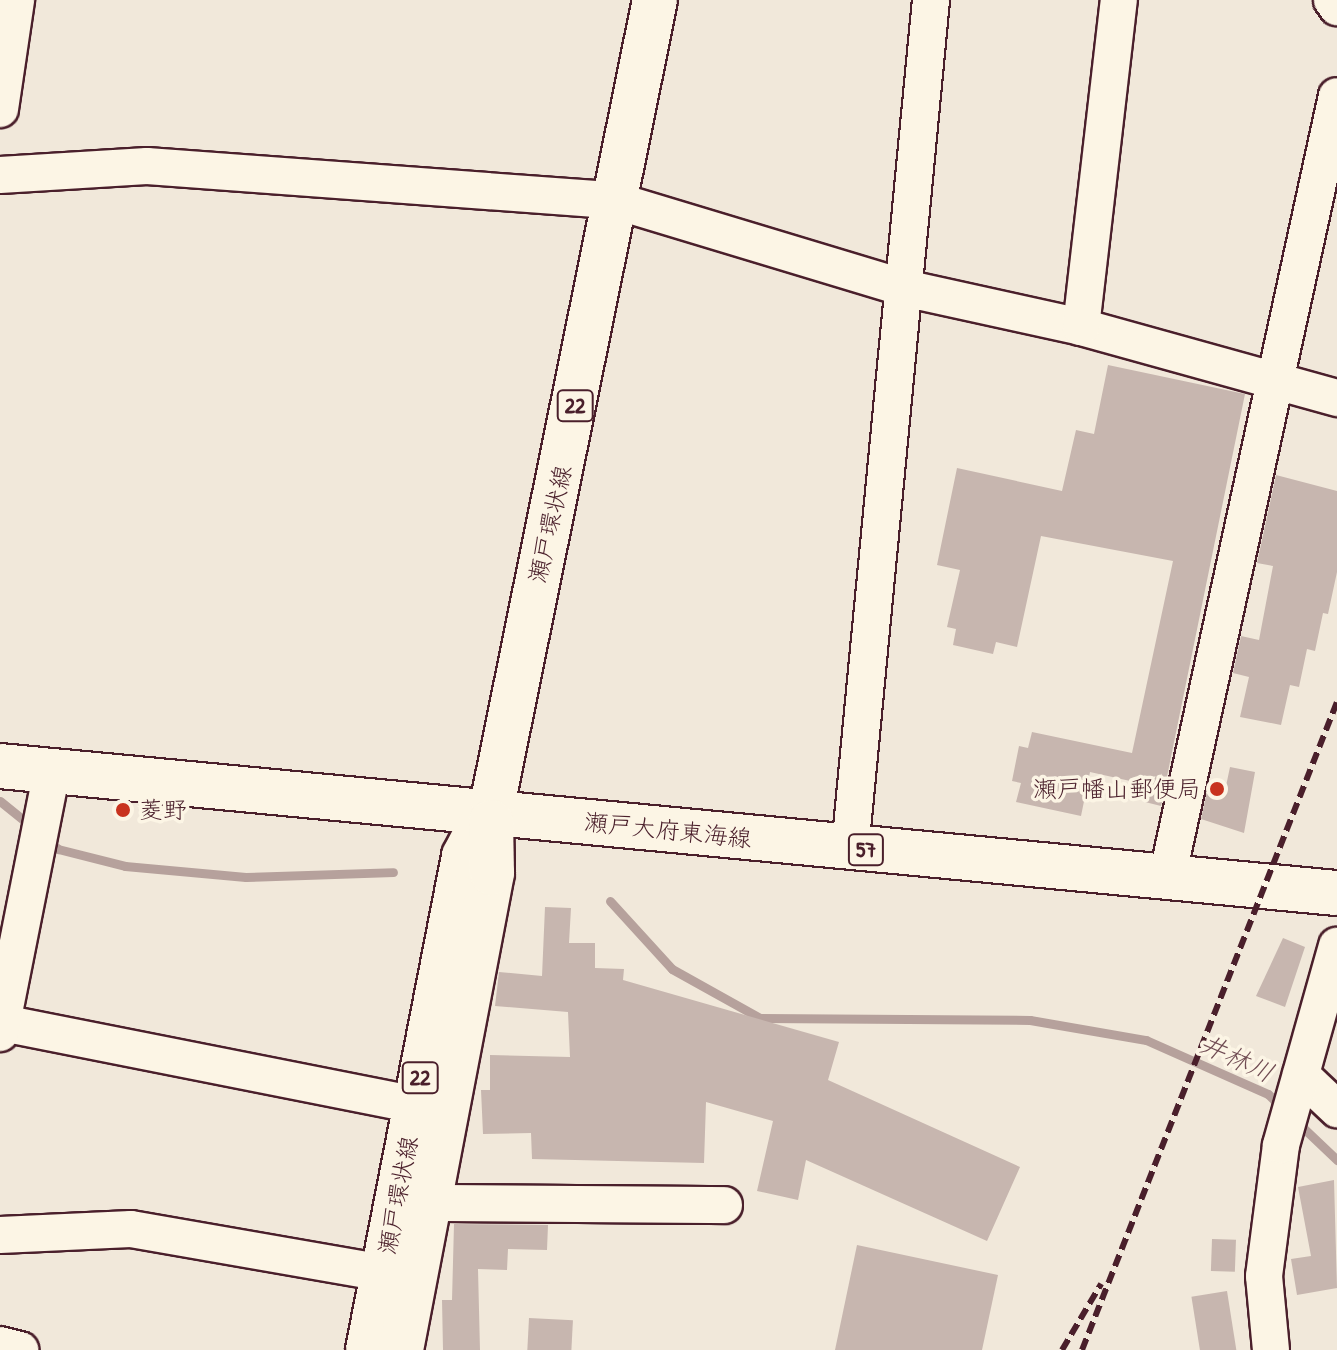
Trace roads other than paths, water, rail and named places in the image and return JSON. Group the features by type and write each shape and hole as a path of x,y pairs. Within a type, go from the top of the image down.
{"main road":[{"name":"瀬戸環状線","path":"401,1350 492,873 490,812 655,0"},
{"name":"瀬戸大府東海線","path":"0,766 50,784 490,812 850,849 1337,893"},
{"name":"瀬戸環状線","path":"368,1350 464,856 490,812"}],"street":[{"path":"0,109 16,0"},
{"path":"850,849 931,0"},
{"path":"1081,327 1119,0"},
{"path":"1332,0 1337,7"},
{"path":"1167,878 1270,381 1337,96"},
{"path":"0,175 147,166 613,200 904,288 1081,327 1337,398"},
{"path":"50,784 1,1028 415,1105"},
{"path":"1271,1350 1264,1276 1281,1145 1337,946"},
{"path":"1301,1075 1337,1109"},
{"path":"430,1203 724,1205"},
{"path":"0,1235 131,1229 382,1273"},
{"path":"0,1345 20,1350"}],"waterway":[{"path":"0,801 32,827"},
{"path":"46,839 58,849 125,866 246,877 393,872"},
{"path":"610,901 672,969 760,1018 1030,1020 1146,1040 1268,1094 1282,1108"},
{"name":"井林川","path":"1296,1121 1337,1160"}],"railway":[{"path":"1082,1350 1337,702"},
{"path":"1062,1350 1101,1284"}],"place":[{"name":"瀬戸幡山郵便局","path":"1217,789"},
{"name":"菱野","path":"123,810"}]}
